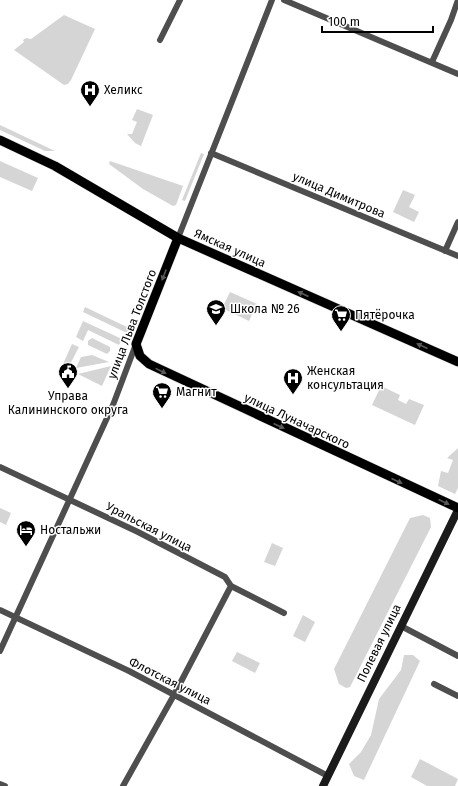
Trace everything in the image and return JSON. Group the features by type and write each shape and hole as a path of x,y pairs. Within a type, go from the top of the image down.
{"main road":[{"name":"Ямская улица","path":"0,140 55,166 178,238 458,362"},
{"name":"улица Льва Толстого","path":"136,344 178,238"},
{"name":"улица Луначарского","path":"136,344 140,356 149,364 458,509"}],"street":[{"path":"160,40 180,0"},
{"name":"улица Льва Толстого","path":"178,238 272,0"},
{"path":"284,0 458,74"},
{"path":"432,62 458,0"},
{"name":"улица Димитрова","path":"211,153 458,256"},
{"path":"445,251 458,222"},
{"name":"улица Льва Толстого","path":"0,651 113,405 136,344"},
{"name":"Уральская улица","path":"0,467 138,532 225,577 231,586 284,613"},
{"name":"Полевая улица","path":"323,786 458,509"},
{"path":"122,786 174,695 231,586"},
{"name":"Флотская улица","path":"0,610 174,695 328,776"},
{"path":"401,626 458,656"},
{"path":"434,684 458,696"},
{"path":"0,784 4,786"}],"shaded area":[{"path":"64,15 95,29 71,80 68,84 64,85 14,50 24,42 23,40 26,38 31,39"},
{"path":"137,109 153,115 141,146 135,143 127,134 132,134 137,122 132,120"},
{"path":"0,125 55,151 45,151 0,130"},
{"path":"201,153 204,154 185,201 182,200"},
{"path":"0,161 38,178 32,191 0,177"},
{"path":"110,161 183,186 176,205 173,206 143,189 109,164"},
{"path":"403,190 415,195 409,207 419,212 414,222 393,212"},
{"path":"230,292 257,304 249,321 222,308"},
{"path":"85,307 129,328 127,333 83,312"},
{"path":"83,321 122,339 119,345 88,330 83,341 76,337"},
{"path":"92,338 110,347 110,351 107,354 88,345 88,341"},
{"path":"72,344 79,347 67,370 64,368 63,364"},
{"path":"92,355 109,362 76,368 81,357"},
{"path":"111,366 102,386 78,374"},
{"path":"381,386 400,395 398,400 406,404 409,399 424,405 415,425 372,405"},
{"path":"458,448 458,488 455,494 438,486 441,471 448,473 453,460 447,458"},
{"path":"0,508 11,513 6,525 0,522"},
{"path":"423,515 430,518 431,527 350,687 346,688 339,684 334,669 410,518"},
{"path":"272,543 283,548 275,566 264,562"},
{"path":"303,615 315,622 305,642 293,636"},
{"path":"237,652 260,663 255,673 232,661"},
{"path":"404,655 413,655 420,661 364,780 354,776 349,764 361,752 371,735 379,699 401,670"},
{"path":"420,759 458,779 455,786 427,786 411,777"}],"place":[{"name":"Хеликс","path":"90,107"},
{"name":"Школа № 26","path":"216,326"},
{"name":"Пятёрочка","path":"341,332"},
{"name":"Управа Калининского округа","path":"68,389"},
{"name":"Женская консультация","path":"293,395"},
{"name":"Магнит","path":"162,409"},
{"name":"Ностальжи","path":"26,547"}]}
